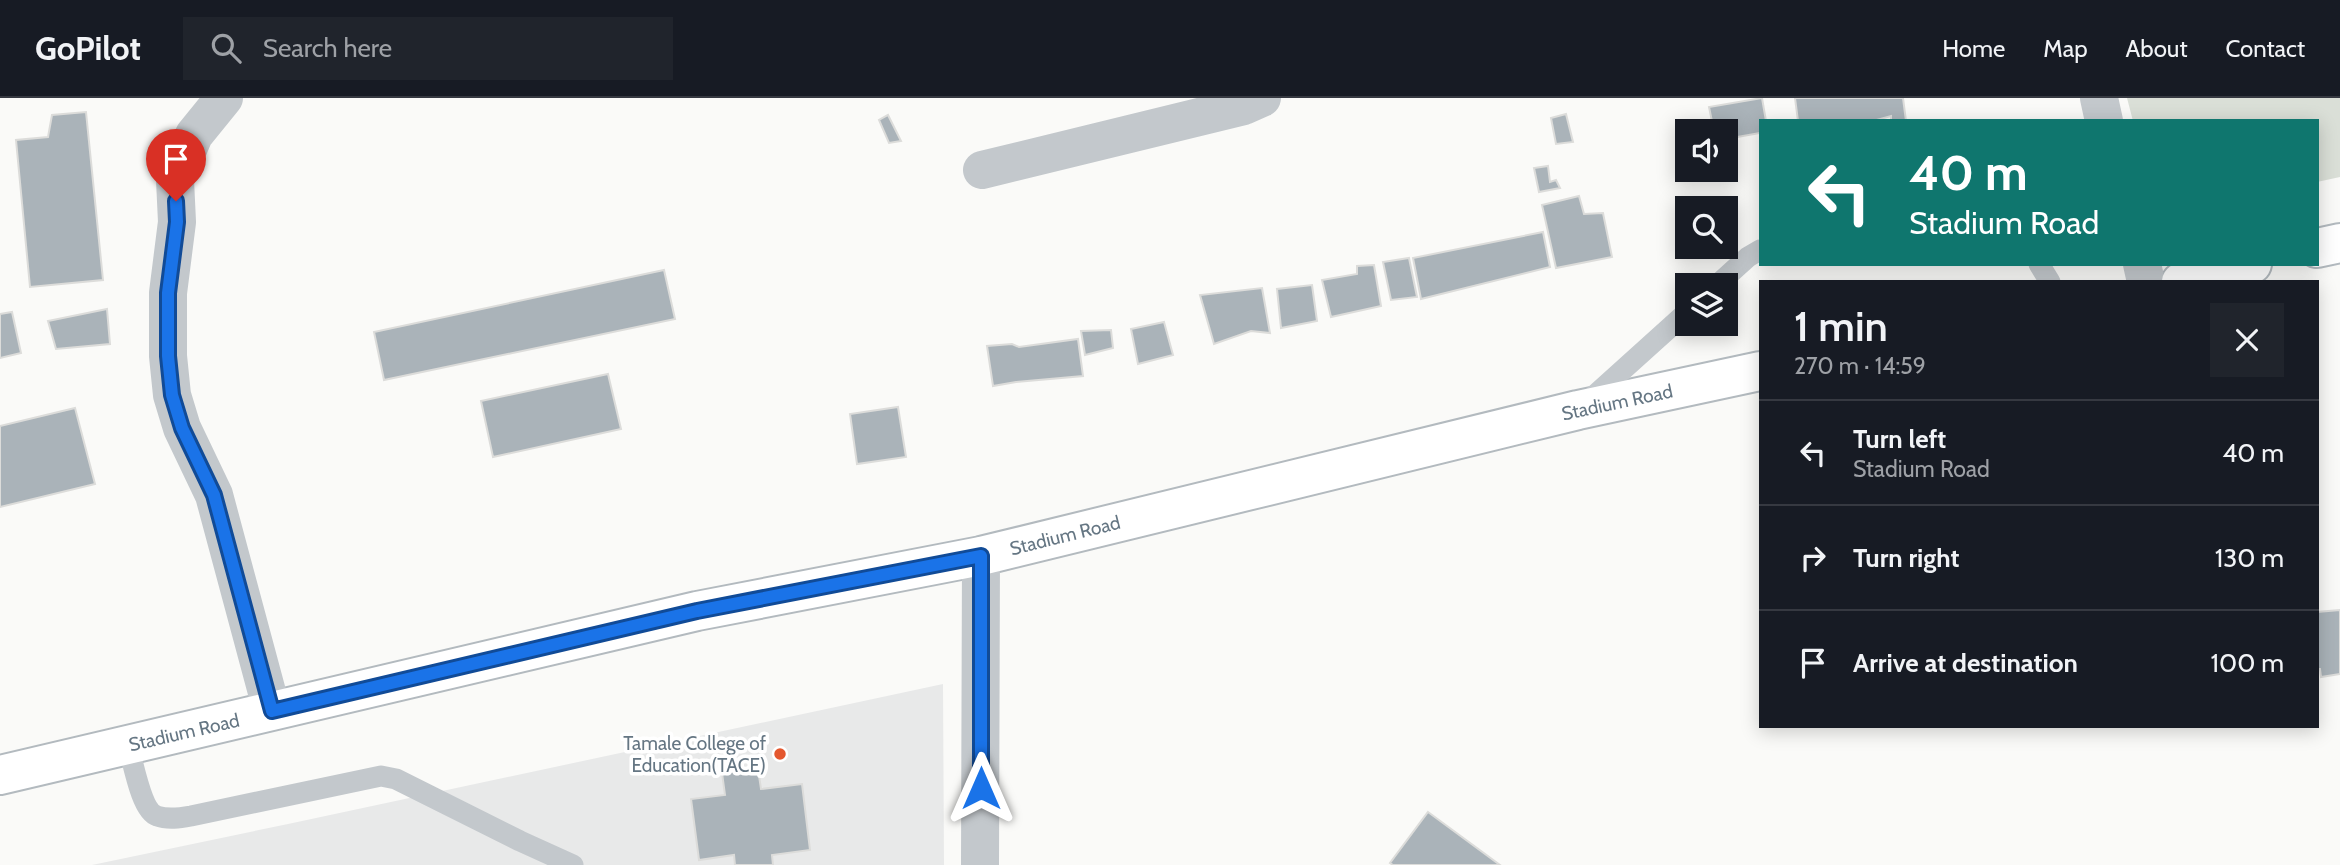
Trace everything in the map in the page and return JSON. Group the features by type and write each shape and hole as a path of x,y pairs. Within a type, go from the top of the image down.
{"main road":[{"path":"2319,248 2340,243"},
{"path":"2189,280 2244,266"},
{"name":"Stadium Road","path":"0,775 697,611 981,556 1578,410 1759,371"}],"street":[{"path":"200,98 194,135 175,180 177,222 168,293 168,356 172,395 182,428 214,495 272,711"},
{"path":"194,135 224,98"},
{"path":"982,170 1244,106 1262,98"},
{"path":"2099,98 2104,119"},
{"path":"981,556 981,865"}],"lane":[{"path":"1730,273 1759,251"},
{"path":"1578,410 1675,323"},
{"path":"128,745 146,806 154,816 169,819 191,817 381,776 404,782 573,865"}],"shaded area":[{"path":"2127,98 2340,98 2340,177 2319,182 2319,119 2132,119"},
{"name":"Tamale College of Education(TACE)","path":"943,684 944,865 92,865 288,824"}],"building":[{"path":"1762,98 1766,119 1759,119 1759,133 1738,137 1738,119 1712,119 1709,107"},
{"path":"1795,98 1903,98 1906,119 1891,119 1891,116 1880,119 1798,119"},
{"path":"86,112 103,280 30,287 16,140 48,137 52,115"},
{"path":"1566,114 1573,142 1556,144 1551,118"},
{"path":"888,115 901,141 889,143 879,120"},
{"path":"1548,166 1550,182 1556,180 1560,188 1539,192 1534,168"},
{"path":"1579,196 1584,214 1603,213 1612,257 1556,268 1542,205"},
{"path":"1543,232 1550,267 1421,299 1413,258"},
{"path":"1409,258 1417,297 1391,300 1383,262"},
{"path":"1374,265 1381,306 1331,317 1322,280 1357,274 1357,266"},
{"path":"664,270 675,319 384,380 374,332"},
{"path":"1312,285 1317,321 1281,328 1277,289"},
{"path":"1262,288 1270,333 1251,331 1214,344 1200,295"},
{"path":"107,309 110,344 56,349 48,321"},
{"path":"12,312 21,353 0,358 0,314"},
{"path":"1164,322 1173,355 1138,364 1131,329"},
{"path":"1111,330 1113,348 1085,355 1081,331"},
{"path":"1078,339 1083,376 993,386 987,346 1012,344 1019,347"},
{"path":"608,374 621,429 493,457 481,401"},
{"path":"898,407 906,457 857,464 850,414"},
{"path":"75,408 95,484 0,507 0,426"},
{"path":"2340,610 2340,674 2321,677 2319,612"},
{"path":"758,769 761,789 802,784 810,850 772,855 773,865 735,865 734,855 699,860 691,799 725,795 722,773"},
{"path":"1428,812 1500,865 1390,863"}],"place":[{"name":"Tamale College of Education(TACE)","path":"780,754"}],"route":[{"path":"176,201 177,222 168,293 168,356 172,395 182,428 214,495 272,711 697,611 981,556 981,788"}]}
